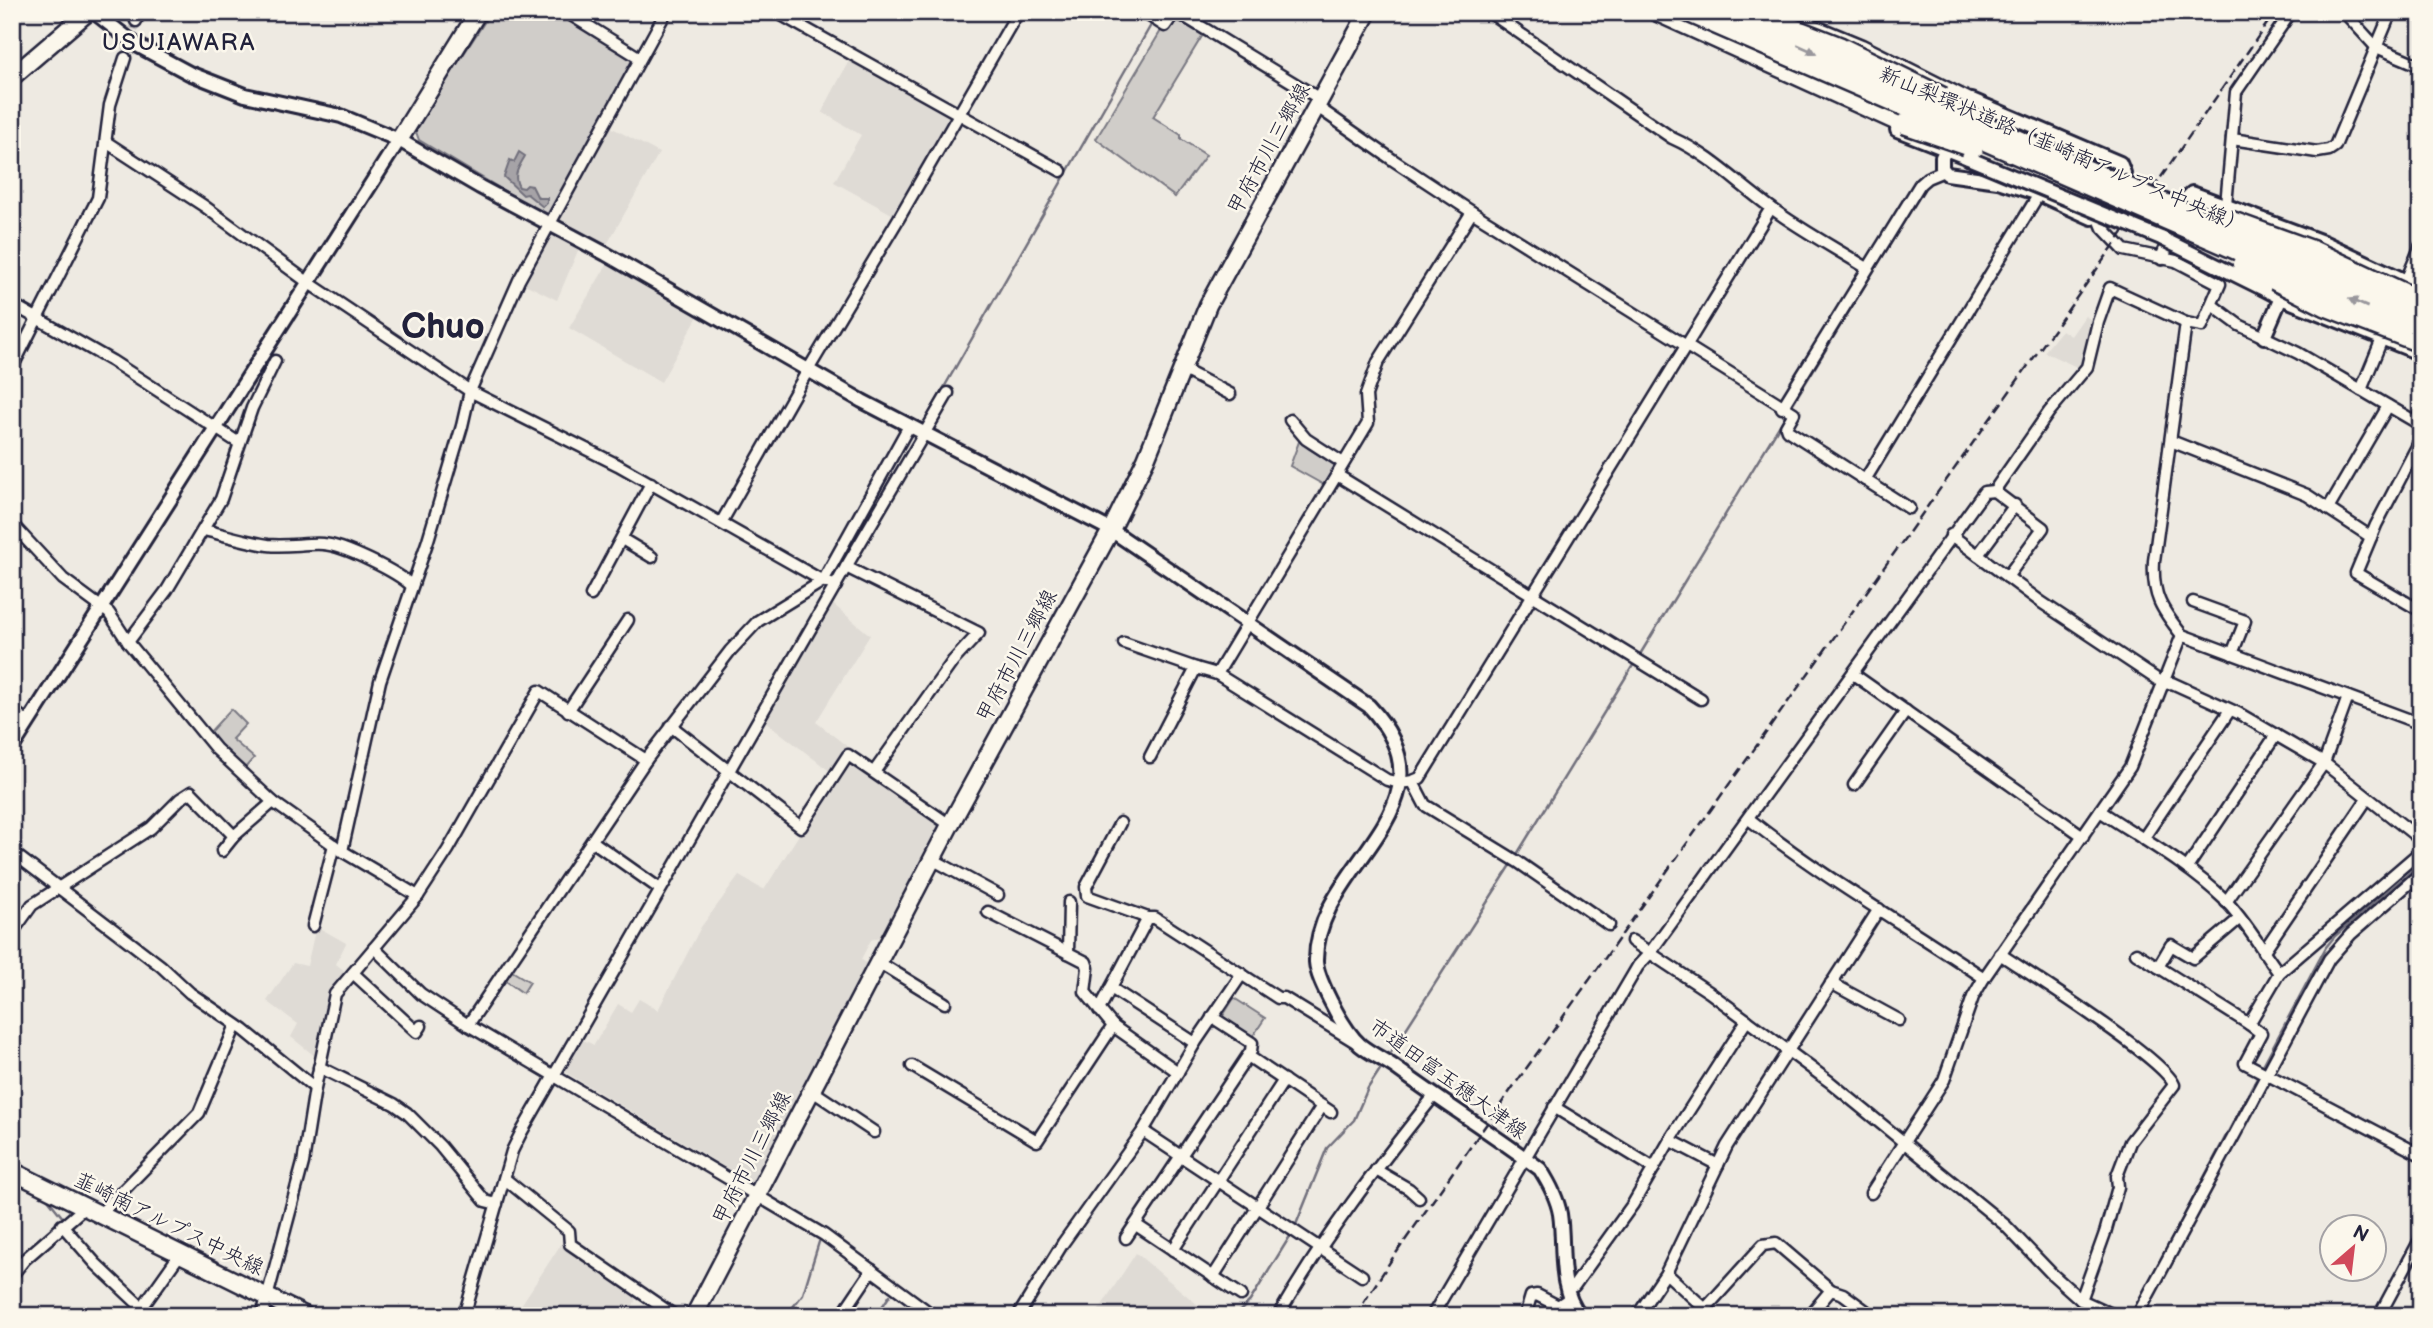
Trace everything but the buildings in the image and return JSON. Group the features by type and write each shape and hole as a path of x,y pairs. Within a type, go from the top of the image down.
{"highway":[{"name":"新山梨環状道路（韮崎南アルプス中央線）","path":"1722,12 2020,142 2087,178 2421,330"},
{"path":"1752,12 1874,62 1977,115 2020,142"},
{"name":"新山梨環状道路（韮崎南アルプス中央線）","path":"1674,15 2034,163 2087,178 2421,314"},
{"path":"2087,178 2294,242 2421,302"},
{"path":"2087,178 2298,293 2351,318 2421,343"}],"main road":[{"path":"12,77 88,12"},
{"path":"399,140 478,12"},
{"name":"甲府市川三郷線","path":"694,1316 950,825 1111,530 1146,459 1220,280 1368,12"},
{"name":"韮崎南アルプス中央線","path":"12,1171 306,1316"}],"street":[{"name":"市道田富玉穂大津線","path":"94,12 135,44 189,73 245,95 341,116 399,140 808,370 1111,530 1370,706 1394,737 1406,782 1393,809 1323,918 1316,963 1324,990 1337,1014 1360,1045 1540,1169 1556,1199 1569,1293 1580,1316"},
{"path":"566,12 640,58"},
{"path":"313,926 338,848 380,681 436,515 470,391 519,280 666,12"},
{"path":"776,12 1061,171"},
{"path":"721,523 1018,12"},
{"path":"1143,12 1165,26 1176,12 1318,103 1393,160 1472,212 1782,408 1794,413 1787,430 1909,508"},
{"path":"1489,12 1672,138 1690,146 1723,168 1771,208 1867,268"},
{"path":"1647,12 1937,147 2161,238 2281,298 2421,354"},
{"path":"1782,12 1862,44 1972,100 2120,163 2124,173 2098,216 2092,218 2083,215 2039,194 1998,181 1950,176 1944,171 1941,161 1972,100"},
{"path":"2226,205 2236,92 2291,12"},
{"path":"2344,12 2376,47 2421,66"},
{"path":"2232,139 2317,152 2335,146 2391,12"},
{"path":"12,368 98,198 110,106 125,58"},
{"path":"12,748 399,140"},
{"path":"106,142 204,206 309,283 470,391 651,483 830,584"},
{"path":"1782,408 1920,184 1944,171"},
{"path":"2162,258 2192,193 2309,237 2421,288"},
{"path":"1865,480 2039,194"},
{"path":"1124,643 1217,674 1387,780 1406,782 1420,778 1771,208"},
{"path":"1217,674 1368,423 1366,395 1378,362 1472,212"},
{"path":"1994,491 2049,412 2087,367 2110,288 2186,323 2202,326 2220,284 2176,261 2124,250 2103,228 2098,216"},
{"path":"2264,337 2309,237"},
{"path":"2406,281 2421,245"},
{"path":"12,304 112,361 239,443"},
{"path":"2212,305 2239,325 2298,353 2421,425"},
{"path":"2186,323 2154,561 2153,583 2157,600 2165,614 2182,635 2421,724"},
{"path":"2361,390 2382,339"},
{"path":"128,642 167,590 221,499 252,408 275,361"},
{"path":"1182,369 1230,394"},
{"path":"464,1316 494,1203 505,1179 512,1151 551,1073 918,430 948,393"},
{"path":"2328,509 2388,406"},
{"path":"1290,420 1306,439 1343,463"},
{"path":"468,1025 646,760 730,651 758,621 830,584 846,567 918,430"},
{"path":"2421,439 2371,537 2356,573 2421,611"},
{"path":"2171,441 2307,495 2371,537"},
{"path":"1337,475 1701,699"},
{"path":"591,595 651,483"},
{"path":"1432,1316 1638,965 1749,819 1984,492 1994,491 2043,528 2007,577"},
{"path":"1978,555 2015,506"},
{"path":"12,524 62,579 109,613 128,642 216,748 274,802 338,848 418,896"},
{"path":"204,530 266,545 293,547 324,544 337,547 396,573 412,586"},
{"path":"1951,535 2007,577 2164,684 2172,683 2230,710 2324,763 2421,840"},
{"path":"622,539 652,556"},
{"path":"846,567 979,633 953,661 874,772"},
{"path":"2193,602 2245,621 2232,654"},
{"path":"568,711 628,620"},
{"path":"1871,1193 1944,1080 1973,997 1984,978 2130,767 2182,635"},
{"path":"1150,757 1196,668"},
{"path":"1853,674 2083,836"},
{"path":"262,1316 303,1163 315,1088 335,994 418,896 539,691 646,760"},
{"path":"2226,902 2324,763 2348,697"},
{"path":"12,710 29,722"},
{"path":"2143,839 2230,710"},
{"path":"1854,785 1906,711"},
{"path":"671,726 801,827 848,755 950,825"},
{"path":"2187,868 2276,735"},
{"path":"1406,782 1425,805 1513,859 1609,925"},
{"path":"12,933 32,905 151,828 180,799 191,792 234,836"},
{"path":"2263,952 2367,799"},
{"path":"222,851 234,836 274,802"},
{"path":"2100,811 2187,868 2226,902 2279,973"},
{"path":"1749,819 1808,864 1984,978"},
{"path":"1120,823 1086,887 1087,895 1148,918 1155,918 1360,1045"},
{"path":"592,841 657,887"},
{"path":"2249,1024 2279,973 2421,851"},
{"path":"12,852 315,1088"},
{"path":"932,859 998,895"},
{"path":"2137,1316 2322,969 2335,950 2421,873"},
{"path":"1068,953 1069,902"},
{"path":"1637,1316 1666,1273 1727,1146 1880,909"},
{"path":"988,912 1086,962 1088,968 1084,992 1112,1026 1178,1072"},
{"path":"1099,1010 1148,918"},
{"path":"2158,967 2171,945 2193,958 2239,919"},
{"path":"1632,941 1788,1051 1927,1159 2005,1225 2081,1300 2116,1316"},
{"path":"374,948 421,995 824,1235 934,1316"},
{"path":"2136,953 2261,1033 2245,1063 2421,1155"},
{"path":"2000,954 2117,1033 2172,1078 2174,1085 2130,1142 2117,1176 2118,1187 2105,1233 2081,1300"},
{"path":"878,962 945,1003"},
{"path":"352,973 418,1032 421,1026"},
{"path":"1018,1316 1063,1244 1143,1131 1195,1043 1242,974"},
{"path":"1831,983 1899,1020"},
{"path":"1111,988 1195,1043"},
{"path":"1126,1238 1251,1051 1252,1043 1212,1017"},
{"path":"1525,1316 1531,1296 1537,1295 1558,1306 1569,1293 1633,1204 1746,1020"},
{"path":"12,1275 25,1259 65,1223 92,1210 198,1113 236,1025"},
{"path":"912,1066 1038,1141 1112,1026"},
{"path":"1213,1277 1326,1109 1248,1056"},
{"path":"319,1067 371,1092 407,1114 494,1203"},
{"path":"1173,1250 1284,1080"},
{"path":"811,1090 874,1132"},
{"path":"1278,1316 1376,1170 1434,1096"},
{"path":"1554,1107 1654,1168"},
{"path":"1143,1131 1362,1276"},
{"path":"1670,1140 1718,1166"},
{"path":"1376,1170 1419,1198"},
{"path":"505,1179 569,1231 570,1244 675,1316"},
{"path":"65,1223 96,1264 151,1316"},
{"path":"1136,1225 1241,1295"},
{"path":"2378,1316 2421,1238"},
{"path":"1666,1273 1709,1312 1763,1245 1776,1243 1831,1290 1843,1294 1873,1316"},
{"path":"142,1308 180,1254"},
{"path":"841,1316 872,1270"},
{"path":"1809,1316 1831,1290"}],"shaded area":[{"path":"491,12 566,12 636,60 548,217 419,140 415,129"},
{"path":"1179,18 1204,33 1153,117 1206,155 1175,197 1096,139 1162,29 1167,31"},
{"path":"852,55 958,114 899,218 834,182 861,135 822,112"},
{"path":"605,124 659,153 605,248 554,218"},
{"path":"519,152 525,156 517,171 517,183 524,188 527,185 532,186 538,198 547,198 543,207 527,194 523,195 504,177 510,160 514,162"},
{"path":"549,230 580,246 557,300 523,283"},
{"path":"608,263 698,316 661,382 569,328"},
{"path":"2085,316 2093,321 2079,368 2044,352 2062,330 2071,336"},
{"path":"1300,439 1308,448 1336,466 1324,485 1290,466"},
{"path":"829,601 870,635 816,722 848,747 849,760 944,825 883,936 871,940 861,959 868,965 752,1183 563,1071 581,1039 594,1045 618,1004 631,1012 639,999 658,1010 701,927 739,876 764,890 836,776 761,718"},
{"path":"231,709 246,724 232,739 254,758 243,770 208,734"},
{"path":"316,926 346,943 336,964 347,973 329,993 316,1057 291,1037 298,1024 267,1001 293,963 307,966"},
{"path":"510,970 530,982 523,993 503,979"},
{"path":"1234,998 1265,1018 1251,1039 1221,1019"},
{"path":"561,1244 637,1296 629,1316 514,1316"},
{"path":"1136,1253 1211,1316 1095,1316"}],"waterway":[{"path":"922,426 1151,25"},
{"path":"1639,656 1925,187"},
{"path":"873,511 917,435"},
{"path":"1516,856 1635,662"},
{"path":"726,766 751,723"},
{"path":"658,884 723,772"},
{"path":"1388,1057 1513,862"},
{"path":"2262,1067 2326,947 2335,936 2421,863"},
{"path":"576,1026 654,890"},
{"path":"1295,1227 1327,1148 1354,1120 1368,1088 1383,1065"},
{"path":"2131,1316 2258,1075"},
{"path":"507,1150 547,1076"},
{"path":"13,1155 24,1168"},
{"path":"44,1194 79,1238"},
{"path":"1235,1316 1250,1301 1292,1233"},
{"path":"786,1316 803,1294 819,1242"},
{"path":"876,1316 890,1295"},
{"path":"458,1316 462,1305"}],"tunnel":[{"path":"125,58 136,21"}],"railway":[{"path":"1355,1316 1483,1129 2117,241 2275,12"}],"district":[{"name":"USUIAWARA","path":"179,42"},
{"name":"Chuo","path":"443,327"}]}
